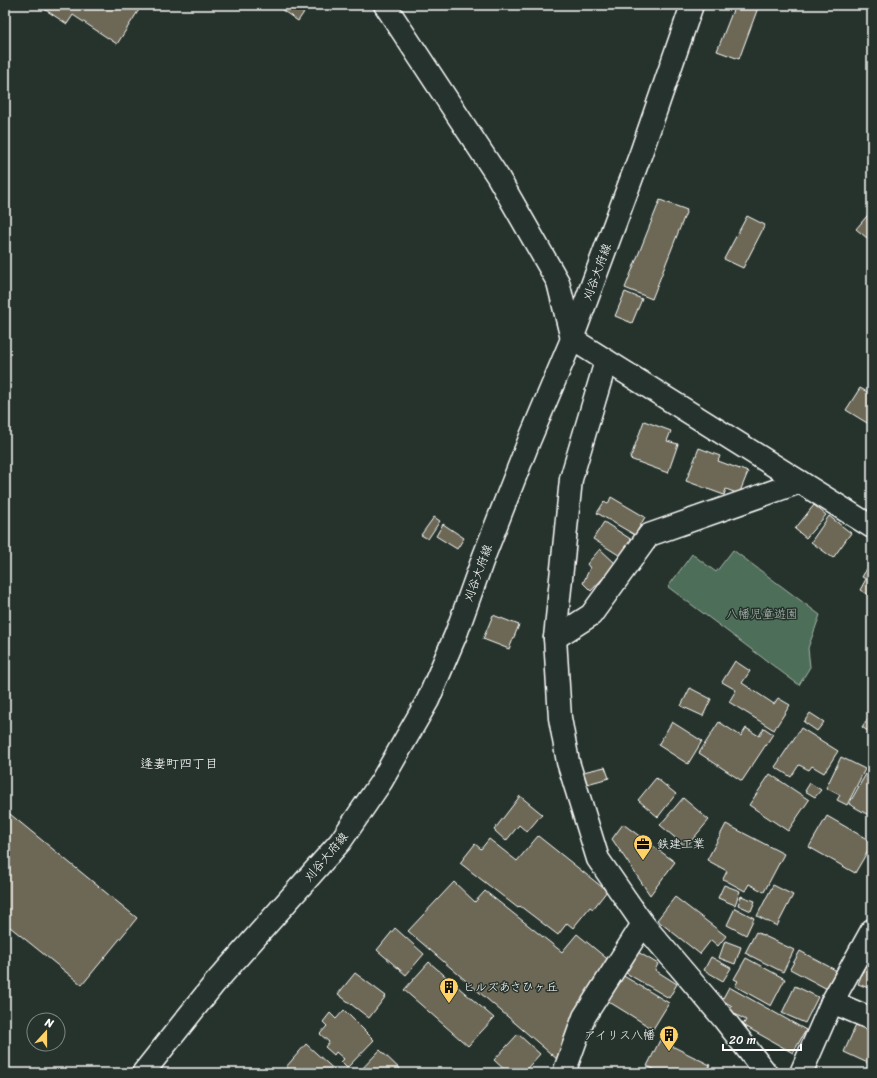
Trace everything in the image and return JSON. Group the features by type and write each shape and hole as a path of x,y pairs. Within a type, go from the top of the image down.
{"street":[{"path":"385,5 498,177 558,282 572,339 872,527"},
{"name":"刈谷大府線","path":"143,1073 214,984 340,842 385,775 428,700 456,634 484,556 529,441 572,339 641,153 692,5"},
{"path":"606,361 571,479 555,638 560,718 568,762 598,858 643,924 723,1018 766,1073"},
{"path":"555,638 591,615 649,535 800,482"},
{"path":"566,1073 565,1070 584,1017 643,924"},
{"path":"801,1073 832,1002 872,930"},
{"path":"832,1002 872,1019"}],"green space":[{"name":"八幡児童遊園","path":"733,550 820,615 808,648 810,667 799,685 668,587 692,554 716,572"}],"building":[{"path":"38,5 142,5 117,44 73,15 67,24"},
{"path":"275,5 309,5 298,21"},
{"path":"735,5 759,5 739,59 717,51"},
{"path":"660,200 687,210 652,299 625,288"},
{"path":"872,210 872,242 856,229"},
{"path":"747,216 765,225 743,268 724,259"},
{"path":"625,292 642,299 632,323 615,316"},
{"path":"860,388 871,394 872,393 872,426 846,410"},
{"path":"644,421 671,431 667,441 678,444 668,473 630,459"},
{"path":"699,448 720,456 718,461 748,472 739,494 726,489 724,495 686,481"},
{"path":"611,497 645,517 635,535 597,513 604,502 608,504"},
{"path":"814,505 826,515 806,538 795,529"},
{"path":"829,516 851,533 833,558 811,542"},
{"path":"434,517 440,521 428,539 421,535"},
{"path":"604,522 632,540 622,557 593,539"},
{"path":"443,524 464,538 457,549 436,536"},
{"path":"600,549 616,564 591,591 583,583 590,568 587,564"},
{"path":"872,560 872,597 860,590 866,579 862,577"},
{"path":"493,615 519,625 509,649 483,639"},
{"path":"735,661 750,671 742,683 774,704 778,698 790,705 774,730 729,702 736,690 722,682"},
{"path":"690,688 711,699 703,716 681,706"},
{"path":"872,712 872,734 862,727"},
{"path":"810,713 824,722 817,731 804,722"},
{"path":"672,722 702,741 688,764 658,745"},
{"path":"719,722 741,736 746,728 759,736 764,728 773,734 742,781 699,753"},
{"path":"801,728 838,751 824,773 812,766 809,770 799,765 791,777 775,767"},
{"path":"841,757 865,769 847,805 837,800 840,795 826,788"},
{"path":"605,767 609,778 587,784 583,772"},
{"path":"867,772 872,775 872,817 849,804"},
{"path":"770,774 809,800 788,831 749,805"},
{"path":"656,778 676,794 658,817 638,800"},
{"path":"810,783 821,790 815,797 805,791"},
{"path":"520,796 542,814 527,832 519,825 506,841 494,830"},
{"path":"683,798 709,820 686,847 660,825"},
{"path":"5,810 137,918 82,985 5,923"},
{"path":"827,816 872,842 855,873 809,847"},
{"path":"623,824 675,862 650,895 612,839"},
{"path":"726,824 784,854 764,892 749,884 745,891 723,879 727,871 707,860"},
{"path":"538,836 607,891 593,909 590,907 573,928 567,923 558,935 520,906 518,908 460,863 475,844 481,849 489,839 517,861"},
{"path":"454,882 475,902 485,891 562,952 577,934 611,962 558,1060 408,931"},
{"path":"724,885 740,891 735,905 718,898"},
{"path":"773,885 793,895 777,926 757,916"},
{"path":"741,896 755,901 751,911 738,905"},
{"path":"675,897 726,936 718,946 711,940 700,954 657,920"},
{"path":"735,908 754,918 746,935 727,925"},
{"path":"395,928 424,954 406,975 377,950"},
{"path":"756,932 794,950 783,972 745,953"},
{"path":"725,941 741,947 735,964 719,958"},
{"path":"800,951 839,972 829,990 790,969"},
{"path":"638,952 658,964 655,970 677,984 669,998 626,973"},
{"path":"869,956 872,957 871,989 858,984"},
{"path":"711,957 731,968 723,981 704,970"},
{"path":"746,958 785,979 771,1006 735,986 738,981 734,979"},
{"name":"ヒルズあさひヶ丘","path":"429,962 494,1018 468,1046 404,990"},
{"path":"355,973 386,996 369,1018 338,994"},
{"path":"622,975 669,1003 653,1029 606,1000"},
{"path":"795,986 818,997 805,1023 782,1013"},
{"path":"729,987 806,1030 793,1053 743,1025 746,1020 729,1011 732,1006 722,1000"},
{"path":"344,1010 374,1040 347,1068 341,1062 344,1059 336,1052 334,1055 325,1047 329,1042 320,1034 327,1026 323,1022 330,1013 336,1019"},
{"path":"857,1023 872,1029 872,1065 844,1052"},
{"path":"518,1034 540,1054 523,1073 508,1073 494,1060"},
{"name":"アイリス八幡","path":"660,1040 710,1065 706,1073 662,1073 647,1066"},
{"path":"306,1044 338,1073 293,1073 286,1067"},
{"path":"380,1050 404,1073 358,1073"}],"place":[{"name":"鉄建工業","path":"643,861"},
{"name":"ヒルズあさひヶ丘","path":"449,1004"},
{"name":"アイリス八幡","path":"669,1052"}],"district":[{"name":"逢妻町四丁目","path":"179,763"}]}
